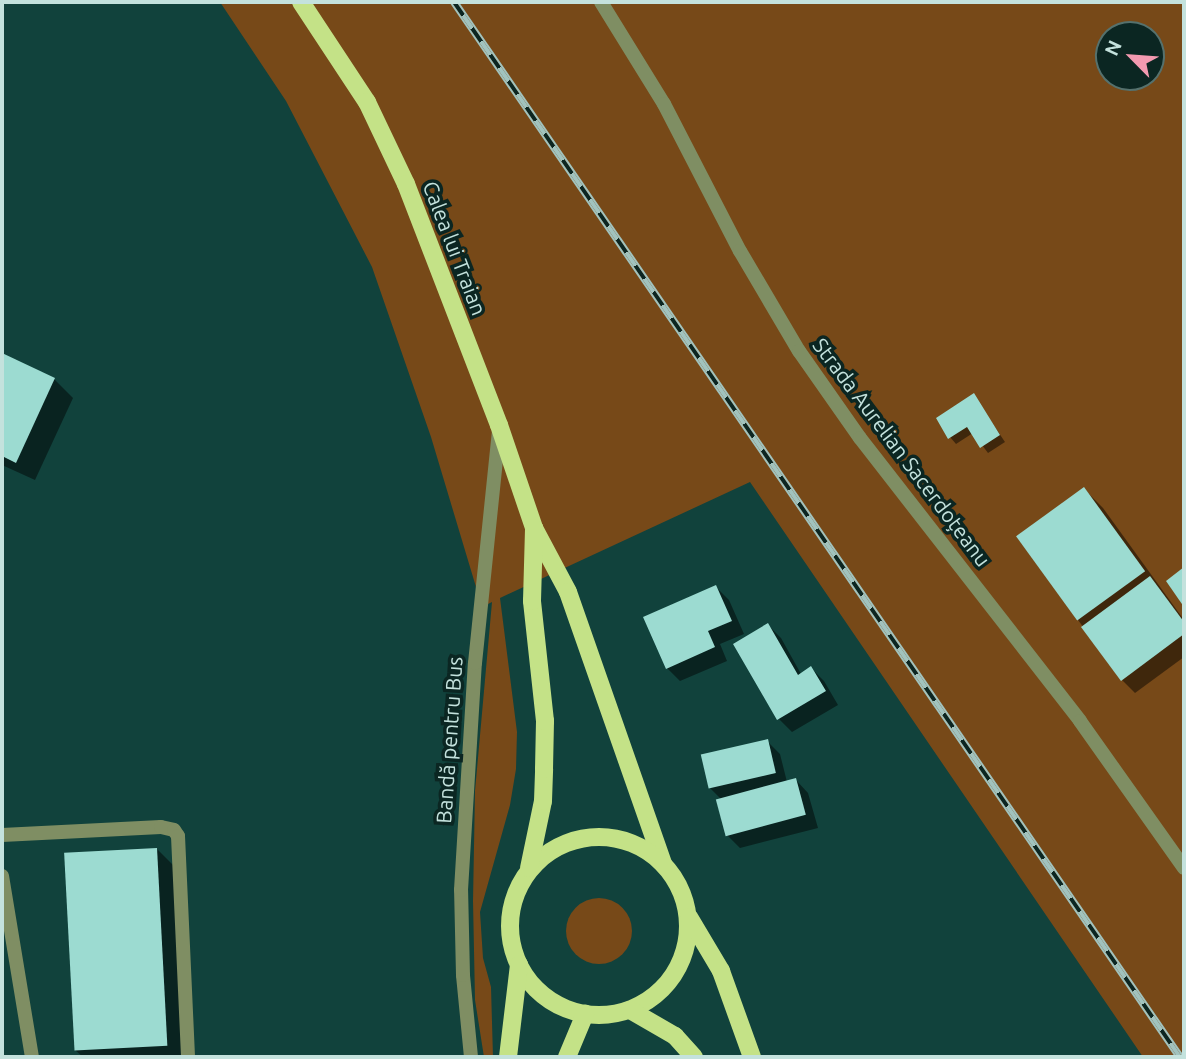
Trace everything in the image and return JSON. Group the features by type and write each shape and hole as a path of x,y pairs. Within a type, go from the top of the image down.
{"main road":[{"name":"Calea lui Traian","path":"301,2 368,102 406,184 499,425 534,527 568,592 663,863"},
{"name":"Calea lui Traian","path":"529,868 543,801 545,721 532,601 534,527"},
{"path":"610,836 639,845 663,863 681,888 688,917 686,947 675,974 656,996 631,1010 601,1016 585,1014 573,1012 547,999 525,978 513,953 509,924 514,894 529,868 552,848 580,837 610,836"},
{"path":"688,917 721,971 752,1057"},
{"path":"508,1057 519,964"},
{"path":"631,1010 675,1036 694,1057"},
{"path":"567,1057 585,1014"}],"street":[{"name":"Strada Aurelian Sacerdoțeanu","path":"601,2 664,104 740,251 799,351 860,438 1080,721 1184,868"},
{"name":"Bandă pentru Bus","path":"471,1057 463,975 463,837 474,676 499,425"},
{"path":"2,835 161,827 174,830 178,836 188,1057"},
{"path":"2,876 32,1057"}],"shaded area":[{"path":"220,2 1184,2 1184,1057 1143,1057 750,482 500,598 517,732 516,769 510,805 480,912 483,958 491,987 493,1057 484,1057 475,1000 473,901 475,791 492,602 482,607 431,437 372,267 286,101"},
{"path":"593,898 605,898 617,903 627,913 632,931 630,944 617,959 605,964 593,964 581,959 571,949 566,937 566,925 571,913 581,903"}],"building":[{"path":"2,353 55,378 16,463 2,456"},
{"path":"974,393 1000,435 980,448 967,427 948,439 936,418"},
{"path":"1084,487 1145,571 1077,621 1016,536"},
{"path":"1184,567 1184,607 1166,581"},
{"path":"1150,576 1184,622 1184,634 1121,681 1081,627"},
{"path":"716,585 732,621 708,631 715,647 666,669 643,617"},
{"path":"768,623 798,675 811,666 826,691 777,720 733,644"},
{"path":"768,739 776,773 709,789 701,755"},
{"path":"796,778 806,815 726,836 716,799"},
{"path":"157,848 167,1046 74,1051 64,853"}],"railway":[{"path":"454,2 1180,1057"}]}
